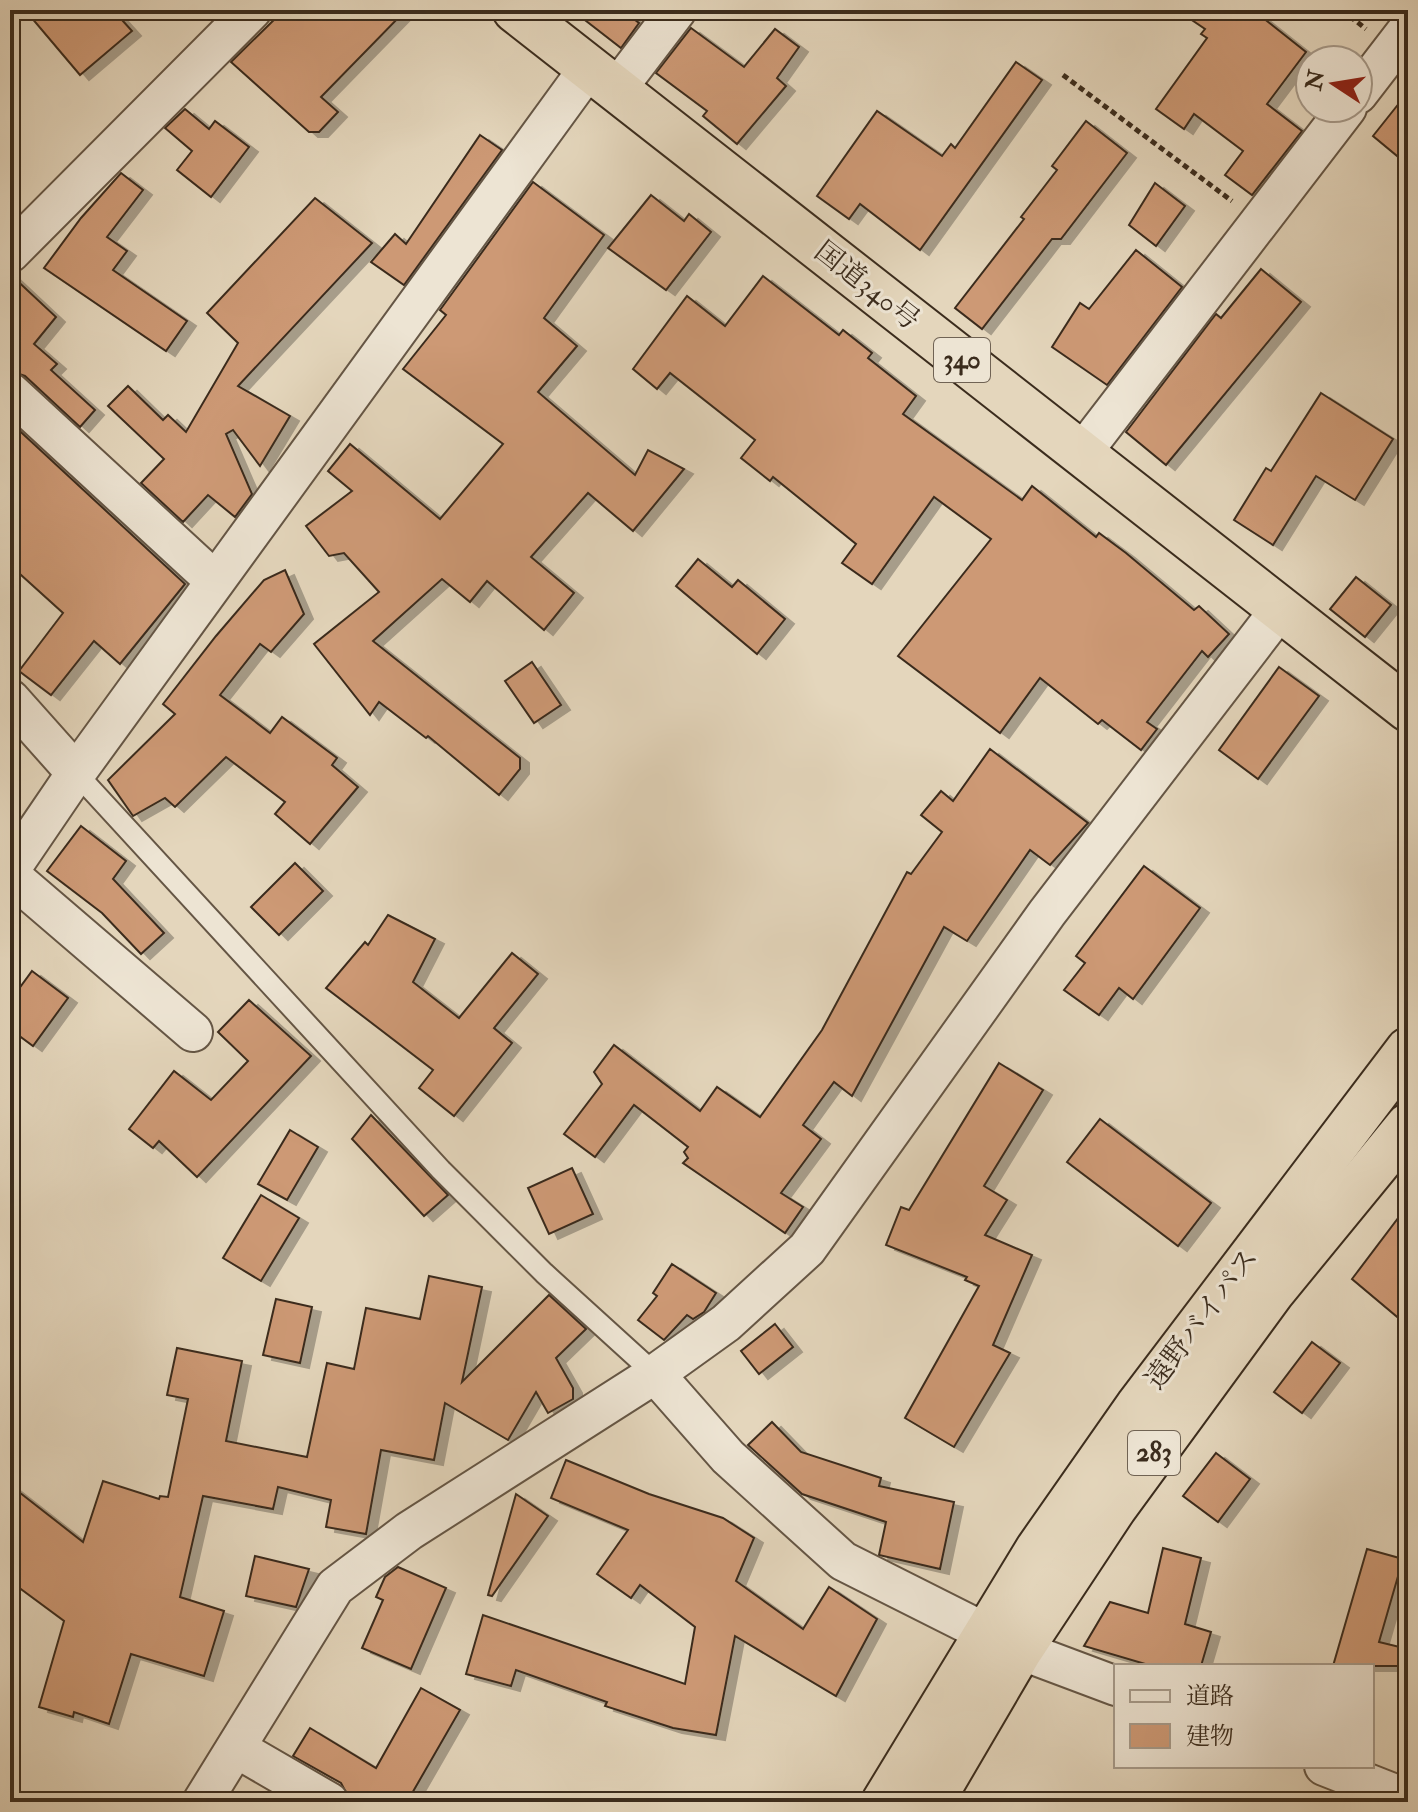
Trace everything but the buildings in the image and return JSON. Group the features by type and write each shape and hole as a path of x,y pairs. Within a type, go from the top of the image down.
{"highway":[{"name":"国道340号","path":"515,10 1408,709"},
{"name":"遠野バイパス","path":"931,1802 1002,1641 1038,1549 1138,1406 1408,1050"},
{"name":"遠野バイパス","path":"884,1802 1002,1641 1114,1508 1262,1305 1408,1126"}],"street":[{"path":"10,253 252,10"},
{"path":"193,1032 10,872 76,773 215,581 602,80 677,10"},
{"path":"1374,73 1408,29"},
{"path":"1082,453 1335,124"},
{"path":"10,392 215,581"},
{"path":"202,1802 335,1587 409,1531 655,1374 726,1323 807,1249 1047,913 1281,608"},
{"path":"10,699 76,773"},
{"path":"655,1374 728,1457 843,1561 1002,1641 1114,1685"},
{"path":"236,1748 329,1802"},
{"path":"1329,1768 1408,1799"}],"lane":[{"path":"76,773 441,1170 544,1273 655,1374"}],"path":[{"path":"1063,75 1260,221"}]}
